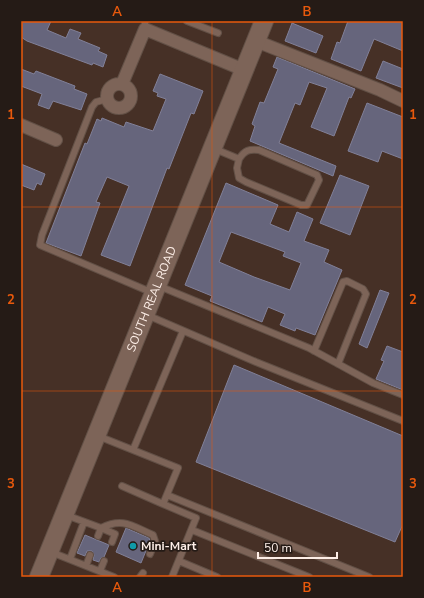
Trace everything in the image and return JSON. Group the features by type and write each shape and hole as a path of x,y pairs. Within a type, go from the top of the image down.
{"street":[{"name":"SOUTH REAL ROAD","path":"39,577 264,21"},
{"path":"122,84 145,25 244,70"},
{"path":"256,41 380,90 403,101"},
{"path":"118,84 126,86 131,95 128,104 124,106 115,107 110,105 107,99 107,92 109,88 118,84"},
{"path":"21,125 56,140"}],"lane":[{"path":"187,21 201,24 218,34"},
{"path":"107,99 96,102 92,107 42,234 40,245 314,351 373,383 403,395"},
{"path":"213,148 239,159"},
{"path":"250,149 259,150 317,175 319,180 307,205 301,205 239,178 237,168 239,159 244,152 250,149"},
{"path":"314,351 343,282 347,282 363,289 366,294 338,364"},
{"path":"146,314 256,362 403,421"},
{"path":"133,450 182,331"},
{"path":"96,436 178,468 163,504"},
{"path":"122,486 196,518 172,577"},
{"path":"166,495 369,577"},
{"path":"65,514 115,534 112,542"},
{"path":"98,536 101,528 110,523 120,521 153,535 156,541 150,554"},
{"path":"70,559 84,522"},
{"path":"192,530 309,577"},
{"path":"50,551 114,577"},
{"path":"86,566 90,555"},
{"path":"100,571 104,561"},
{"path":"179,561 217,577"}],"building":[{"path":"21,21 51,21 47,30 66,38 70,29 81,33 78,39 100,48 98,51 107,55 103,67 93,63 92,65 27,41 21,37"},
{"path":"348,21 403,21 403,51 374,39 361,71 331,59 337,42 340,43"},
{"path":"292,23 323,36 316,53 285,41"},
{"path":"277,57 355,89 351,98 349,97 334,136 311,127 327,88 309,82 300,105 295,103 279,143 336,166 333,176 250,141 255,126 252,124 260,102 264,103 278,69 273,67"},
{"path":"383,61 403,69 403,88 376,78"},
{"path":"21,69 34,74 36,71 75,86 74,89 87,94 81,110 53,101 49,109 38,105 42,94 21,86"},
{"path":"160,74 203,91 194,114 191,113 169,169 167,168 130,266 101,255 129,186 107,177 96,202 100,203 81,256 46,243 85,143 87,144 97,119 101,121 102,118 124,127 126,122 153,131 166,99 157,96 158,93 153,91"},
{"path":"367,103 403,117 403,159 382,151 378,162 348,151"},
{"path":"21,164 45,174 41,185 37,183 34,190 21,185"},
{"path":"340,175 369,186 350,235 320,223"},
{"path":"226,183 278,205 270,224 289,232 297,212 313,219 304,241 329,250 324,262 342,270 315,335 296,328 295,331 280,325 285,314 268,307 262,322 210,301 212,296 185,285","holes":["231,232 285,252 283,256 301,263 290,290 219,262"]},
{"path":"380,290 389,293 367,348 359,344"},
{"path":"387,346 403,352 403,390 376,379 384,361 381,360"},
{"path":"234,365 403,436 403,524 395,542 196,462"},
{"name":"Mini-Mart","path":"126,528 149,538 150,541 141,563 116,552"},
{"path":"85,535 109,545 104,557 101,558 99,562 93,560 94,555 92,551 87,551 85,556 77,553"}],"place":[{"name":"Mini-Mart","path":"133,546"}]}
